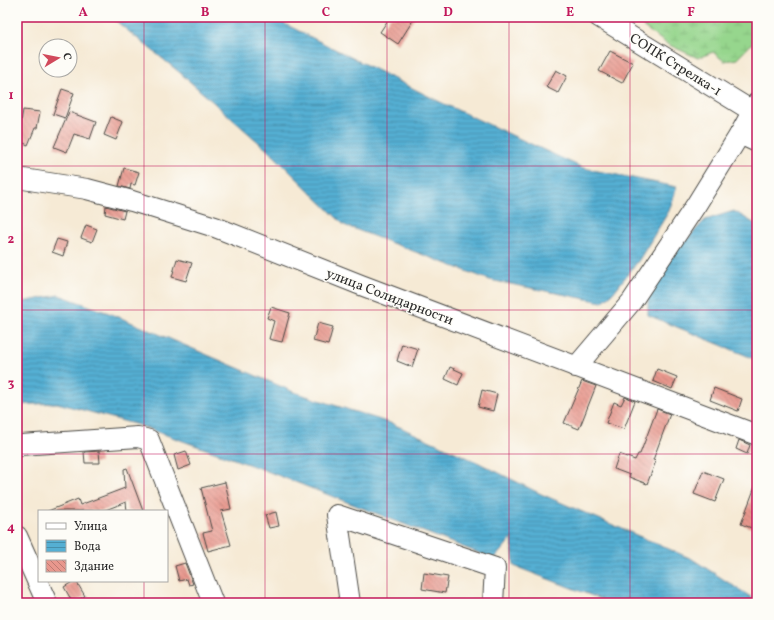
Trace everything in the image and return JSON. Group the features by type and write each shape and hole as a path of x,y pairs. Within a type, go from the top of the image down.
{"street":[{"name":"СОПК Стрелка-1","path":"599,17 754,107"},
{"path":"576,367 632,300 696,205 748,138 754,107"},
{"name":"улица Солидарности","path":"17,178 87,190 132,201 215,227 361,285 757,435"},
{"path":"17,447 21,445 138,437 149,440 213,603"},
{"path":"350,603 337,515 495,568 493,603"},
{"path":"17,536 47,603"}],"green space":[{"path":"630,17 757,17 757,38 737,59 724,61 713,52 698,58 667,44"}],"water":[{"path":"111,17 271,17 440,102 583,168 677,187 669,211 639,260 613,293 602,302 490,280 344,225 274,156 179,72"},
{"path":"734,211 757,225 757,360 648,315 648,291 674,253 705,220"},
{"path":"59,295 114,315 294,392 393,424 479,463 541,494 692,559 757,601 757,603 611,603 514,566 512,538 494,559 259,468 138,425 57,403 17,405 17,303"}],"building":[{"path":"390,17 415,17 398,44 380,32"},
{"path":"610,51 633,63 622,83 599,71"},
{"path":"556,70 567,76 558,93 546,87"},
{"path":"62,89 74,93 65,118 53,114"},
{"path":"23,110 40,112 37,128 35,128 28,145 17,140 17,127 20,129"},
{"path":"69,112 96,122 90,139 74,134 67,152 54,147"},
{"path":"111,117 123,122 116,140 104,135"},
{"path":"124,168 139,172 135,185 131,184 130,189 119,186"},
{"path":"106,206 125,211 123,219 105,214"},
{"path":"86,225 97,229 92,242 81,238"},
{"path":"57,239 67,242 63,256 52,252"},
{"path":"177,259 192,263 186,281 172,277"},
{"path":"271,307 290,313 282,342 269,339 274,321 267,318"},
{"path":"318,323 333,327 328,345 313,341"},
{"path":"402,344 418,349 412,367 397,361"},
{"path":"450,367 463,373 458,385 445,379"},
{"path":"657,369 677,377 672,389 653,381"},
{"path":"582,381 596,386 579,429 564,423"},
{"path":"714,388 742,399 738,411 710,400"},
{"path":"482,390 497,394 493,411 478,407"},
{"path":"625,397 635,401 624,429 606,423 614,402 621,405"},
{"path":"657,409 670,414 653,460 656,461 647,484 614,469 619,454 635,460 638,454 640,454"},
{"path":"739,440 750,445 747,454 736,449"},
{"path":"99,451 100,463 85,463 84,452"},
{"path":"186,451 191,465 178,470 174,455"},
{"path":"127,468 143,510 127,510 126,502 106,510 50,510 78,499 80,505 125,488 124,469"},
{"path":"703,471 724,479 715,502 694,494"},
{"path":"225,482 231,509 221,511 231,545 208,551 203,533 212,531 201,488"},
{"path":"756,484 757,485 757,530 741,524"},
{"path":"276,512 279,526 269,528 265,515"},
{"path":"185,563 193,584 189,585 187,579 179,581 175,566"},
{"path":"424,573 448,577 445,593 422,589"},
{"path":"72,582 77,582 85,596 73,603 64,587"}]}
